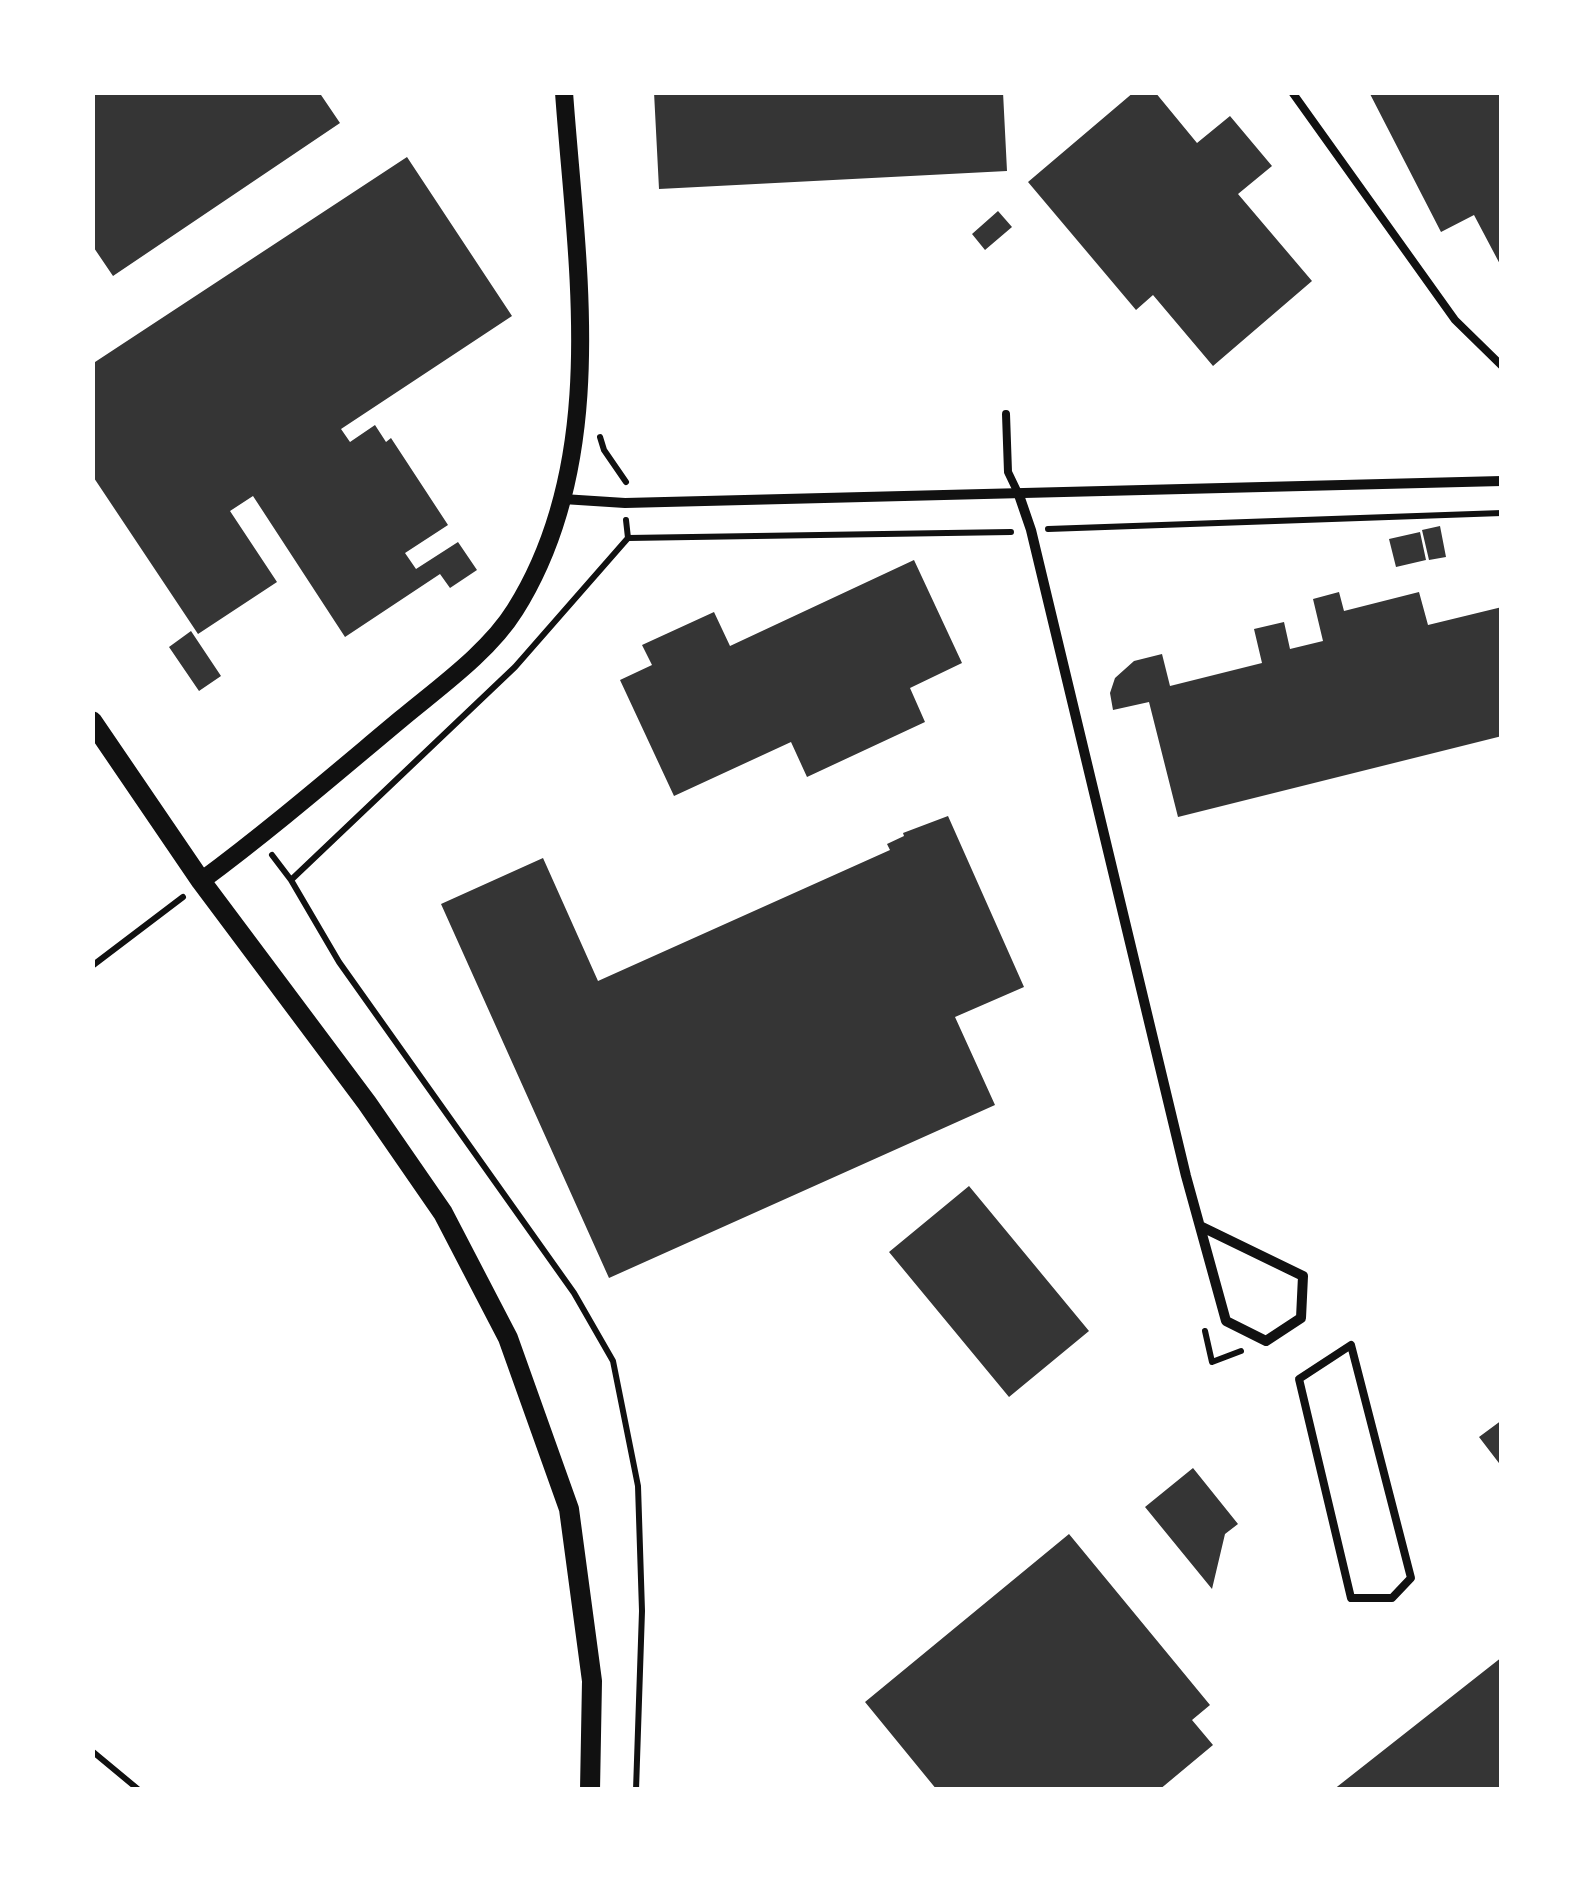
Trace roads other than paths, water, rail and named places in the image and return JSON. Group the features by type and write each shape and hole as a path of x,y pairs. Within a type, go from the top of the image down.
{"main road":[{"path":"92,721 201,881 367,1103 443,1213 508,1338 569,1509 592,1681 590,1790"}],"street":[{"path":"201,881 259,838 466,665 514,613 544,558 563,499 576,426 580,321 564,92"},
{"path":"563,499 625,503 1502,481"},
{"path":"1019,494 1031,530 1200,1226 1226,1322 1266,1341 1301,1318 1303,1276 1200,1226"}],"lane":[{"path":"1292,92 1455,320 1502,366"},
{"path":"1006,414 1008,472 1019,494"},
{"path":"1351,1344 1411,1578 1392,1598 1352,1598 1299,1380 1351,1344"}]}
